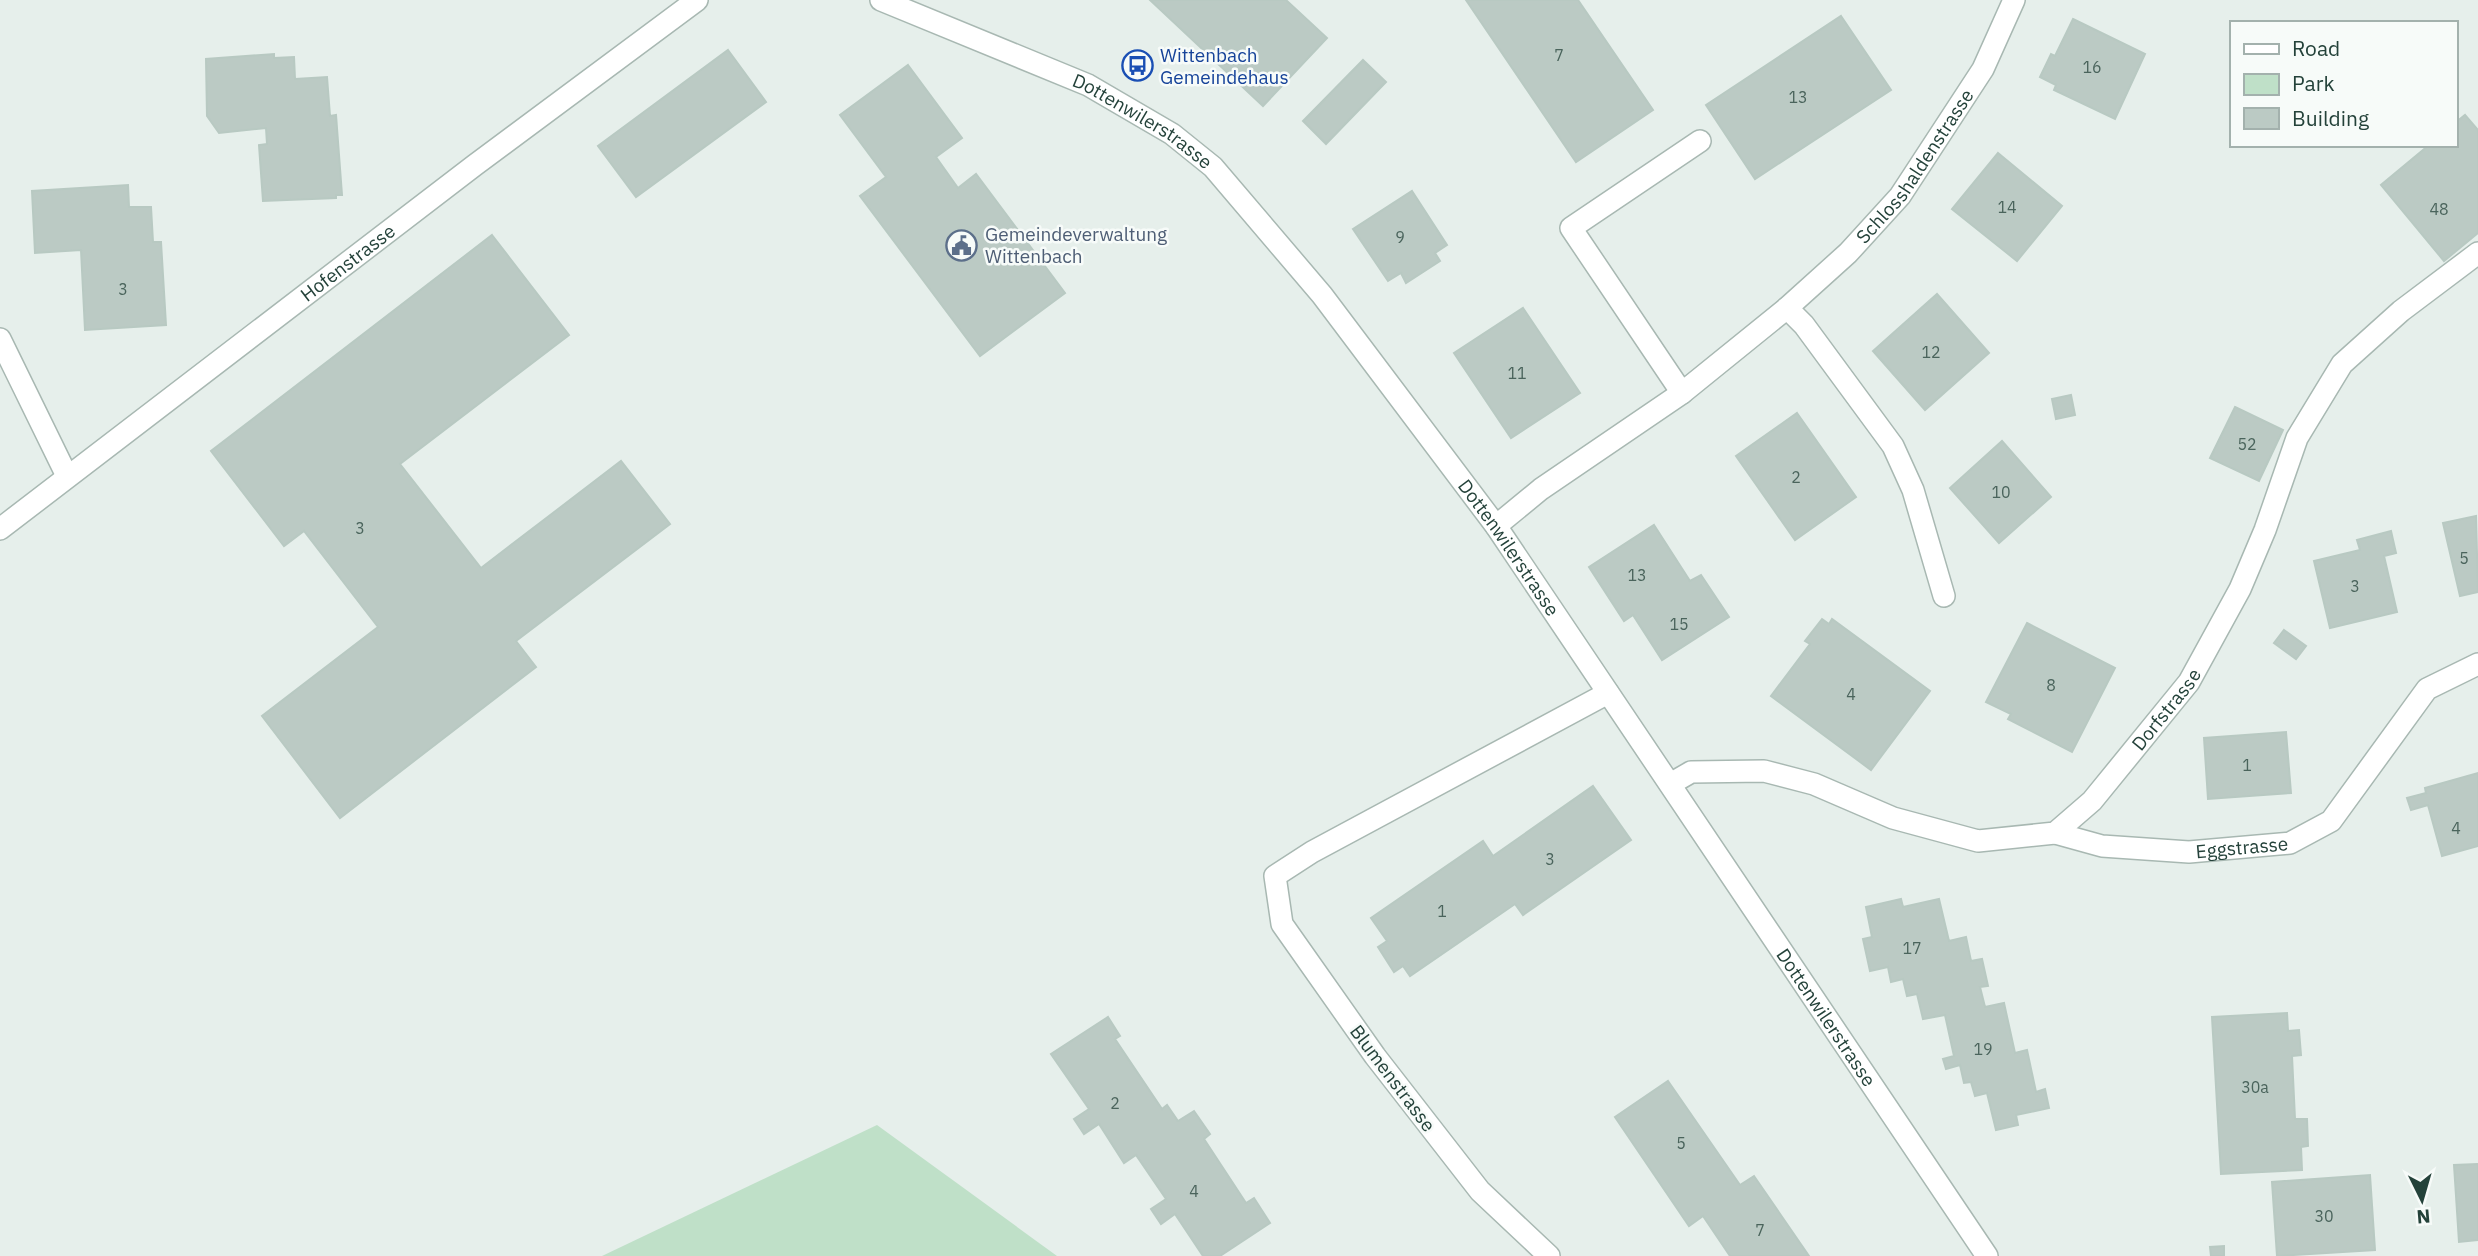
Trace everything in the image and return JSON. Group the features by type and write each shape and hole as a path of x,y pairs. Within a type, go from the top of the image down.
{"street":[{"name":"Hofenstrasse","path":"0,529 475,165 697,0"},
{"name":"Dottenwilerstrasse","path":"881,0 1088,85 1172,134 1213,167 1322,295 1496,526 1672,783 1987,1256"},
{"name":"Schlosshaldenstrasse","path":"1496,526 1541,488 1682,393 1787,308 1848,253 1900,195 1983,69 2014,0"},
{"path":"1682,393 1571,228 1700,141"},
{"name":"Dorfstrasse","path":"2054,833 2092,801 2189,682 2240,589 2265,530 2297,438 2342,364 2401,311 2478,253"},
{"path":"1787,308 1804,325 1892,446 1913,489 1944,596"},
{"path":"0,339 67,476"},
{"name":"Eggstrasse","path":"2054,833 2102,846 2189,852 2290,844 2331,821 2427,689 2478,664"},
{"name":"Blumenstrasse","path":"1549,1256 1480,1191 1375,1056 1282,924 1275,876 1312,852 1608,693"},
{"path":"1672,783 1691,772 1763,771 1814,784 1894,818 1978,841 2054,833"}],"green space":[{"path":"877,1125 1057,1256 602,1256"}],"building":[{"path":"1150,0 1286,0 1327,38 1263,106"},
{"path":"1466,0 1578,0 1653,110 1576,162"},
{"path":"1841,16 1891,90 1755,179 1706,105"},
{"path":"2073,19 2145,54 2115,119 2054,90 2056,85 2040,77 2051,54 2055,56"},
{"path":"728,50 766,102 636,197 598,146"},
{"path":"274,54 274,58 294,57 295,79 327,77 330,116 336,115 342,195 336,195 336,198 263,201 259,145 267,144 266,128 219,133 207,116 206,59"},
{"path":"1363,60 1386,82 1326,144 1303,121"},
{"name":"Gemeindeverwaltung Wittenbach","path":"908,65 962,138 936,157 958,188 976,174 1065,293 980,356 860,196 886,177 840,115"},
{"path":"2465,115 2478,130 2478,233 2444,261 2381,185 2427,147 2457,147 2457,121"},
{"path":"1998,153 2062,206 2017,261 1952,209"},
{"path":"128,185 129,207 151,207 153,242 161,242 166,325 85,330 81,250 35,253 32,191"},
{"path":"1412,191 1447,245 1435,253 1440,261 1406,283 1401,273 1388,281 1353,229"},
{"path":"492,235 569,335 400,464 481,568 621,461 670,524 516,641 536,667 340,818 262,716 378,627 304,531 284,546 211,451"},
{"path":"1937,294 1989,353 1925,410 1873,351"},
{"path":"1523,308 1580,393 1511,438 1454,353"},
{"path":"2071,395 2075,415 2056,419 2052,399"},
{"path":"2235,407 2283,430 2259,481 2210,458"},
{"path":"1797,413 1856,497 1795,540 1736,456"},
{"path":"2002,441 2051,497 1999,543 1950,488"},
{"path":"2476,516 2478,592 2460,596 2443,523"},
{"path":"1654,525 1690,581 1701,575 1729,617 1662,660 1633,615 1624,621 1589,567"},
{"path":"2391,531 2396,553 2384,556 2397,612 2330,628 2314,561 2360,550 2357,540"},
{"path":"1822,619 1829,624 1832,619 1930,691 1871,770 1771,696 1810,644 1805,641"},
{"path":"2027,623 2115,668 2072,752 2008,719 2011,714 1986,702"},
{"path":"2284,630 2306,646 2296,659 2274,643"},
{"path":"2286,732 2291,793 2208,799 2204,738"},
{"path":"2478,773 2478,846 2442,856 2428,805 2411,810 2407,798 2426,793 2425,788"},
{"path":"1593,786 1631,840 1523,915 1515,904 1410,976 1403,966 1394,972 1378,947 1387,941 1371,918 1483,841 1493,856"},
{"path":"1901,899 1903,907 1939,899 1949,941 1966,937 1971,961 1982,959 1988,986 1980,987 1985,1007 2004,1003 2015,1053 2027,1050 2036,1092 2045,1089 2049,1108 2016,1115 2018,1125 1996,1130 1987,1093 1975,1096 1971,1082 1964,1083 1960,1065 1946,1069 1943,1059 1954,1056 1945,1015 1923,1019 1917,994 1907,996 1903,979 1891,982 1888,967 1870,971 1863,939 1872,937 1866,907"},
{"path":"2287,1013 2288,1031 2299,1030 2301,1055 2292,1056 2295,1119 2307,1119 2308,1146 2301,1147 2302,1170 2221,1174 2212,1017"},
{"path":"1108,1017 1120,1036 1115,1039 1162,1109 1167,1105 1178,1121 1194,1111 1210,1134 1204,1139 1246,1203 1254,1198 1270,1223 1220,1256 1203,1256 1175,1214 1161,1224 1151,1209 1166,1199 1136,1155 1124,1163 1099,1124 1084,1134 1074,1119 1089,1109 1051,1054"},
{"path":"1668,1081 1740,1185 1754,1176 1809,1256 1730,1256 1703,1216 1689,1226 1615,1117"},
{"path":"2478,1164 2478,1240 2459,1242 2454,1165"},
{"path":"2370,1175 2375,1250 2277,1256 2272,1182"},
{"path":"2224,1246 2224,1256 2211,1256 2210,1247"}],"place":[{"name":"Wittenbach Gemeindehaus","path":"1137,66"},
{"name":"Gemeindeverwaltung Wittenbach","path":"962,245"}]}
